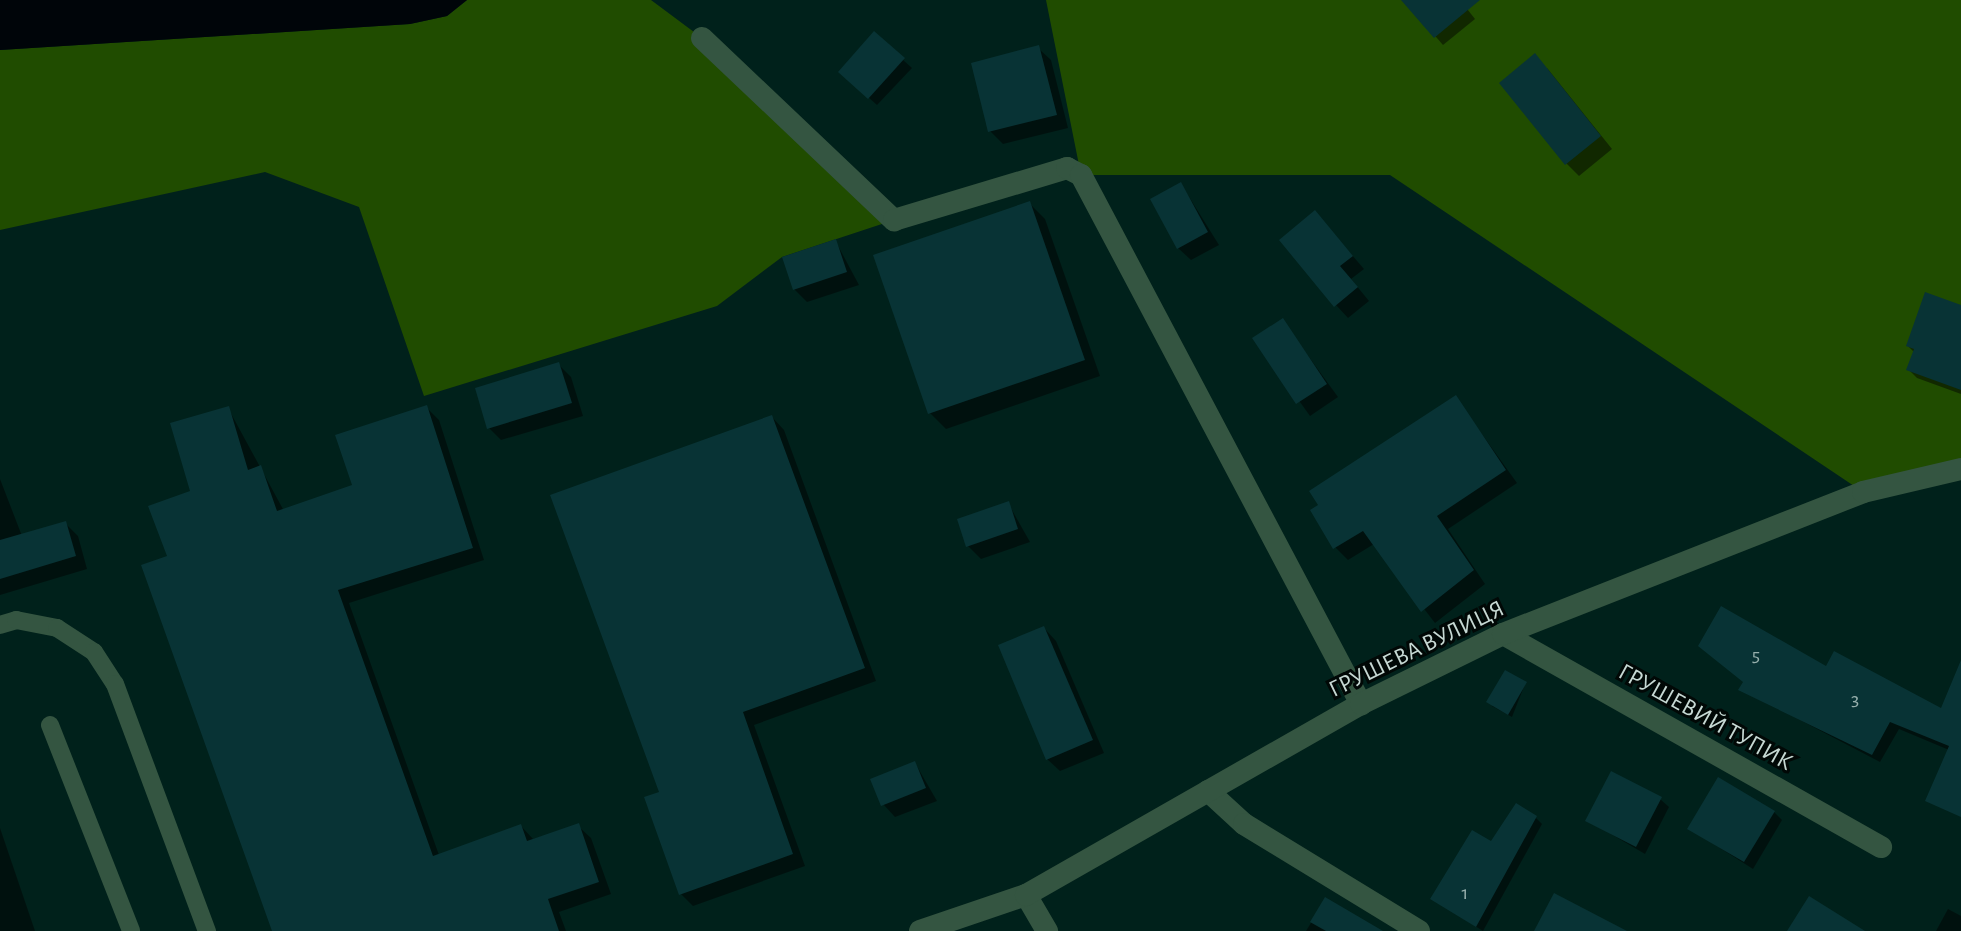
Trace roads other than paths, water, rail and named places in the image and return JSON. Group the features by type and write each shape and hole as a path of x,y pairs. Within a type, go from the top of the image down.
{"street":[{"path":"702,38 894,220 1067,168 1081,175 1361,704"},
{"name":"ГРУШЕВА ВУЛИЦЯ","path":"920,931 1026,895 1361,704 1503,634 1863,492 1961,469"},
{"name":"ГРУШЕВИЙ ТУПИК","path":"1503,634 1881,847"},
{"path":"1208,791 1244,824 1419,931"},
{"path":"1026,895 1047,931"}],"lane":[{"path":"0,625 16,620 57,628 94,652 115,684 207,931"},
{"path":"50,725 131,931"}]}
